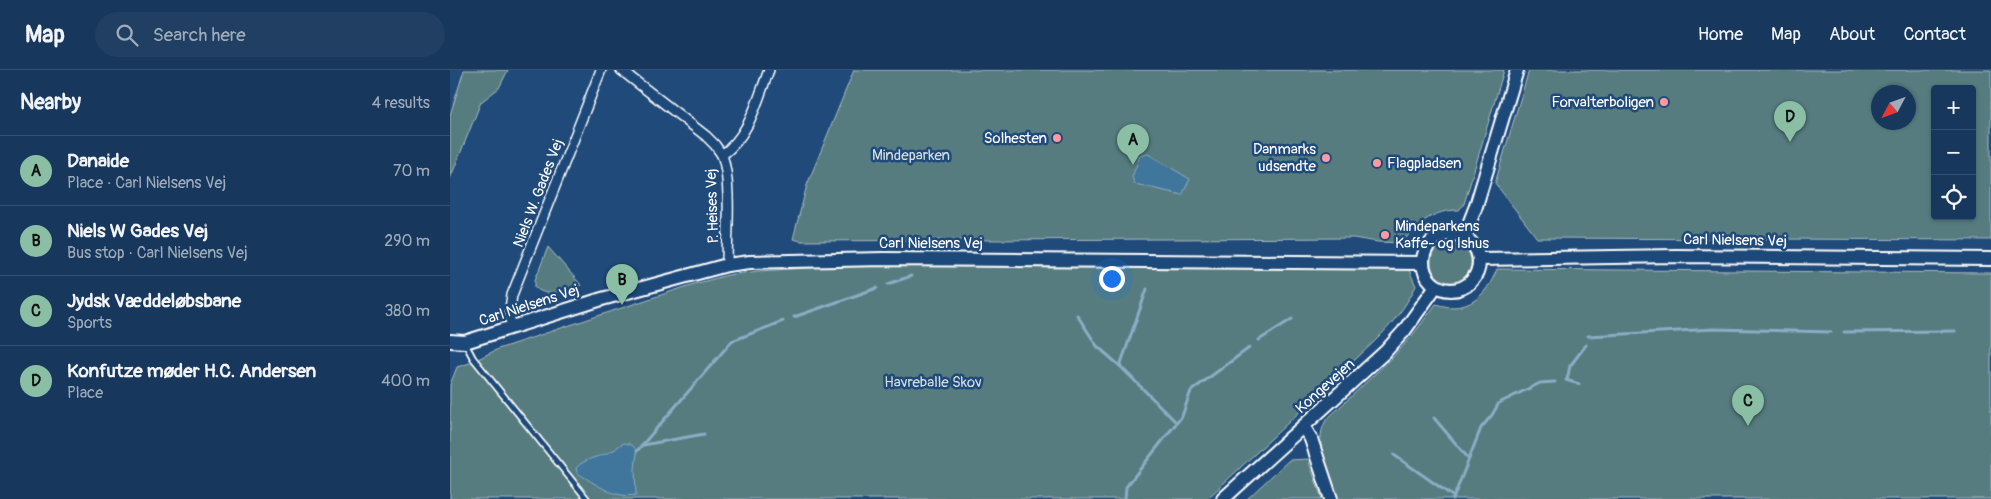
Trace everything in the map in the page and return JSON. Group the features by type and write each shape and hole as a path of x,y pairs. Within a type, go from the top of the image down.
{"street":[{"name":"Niels W. Gades Vej","path":"512,327 509,315 512,295 601,70"},
{"path":"621,70 706,136 722,155"},
{"name":"P. Heises Vej","path":"727,265 727,182 726,167 722,155 734,147 746,129 769,70"},
{"path":"1464,237 1476,206 1517,70"},
{"path":"1449,234 1464,237 1471,242 1476,249 1479,259 1476,274 1466,286 1451,290 1436,286 1426,276 1423,263 1424,252 1435,239 1449,234"},
{"name":"Carl Nielsens Vej","path":"1479,259 1676,256 1991,259"},
{"name":"Carl Nielsens Vej","path":"450,341 465,342 602,299 727,265 774,261 883,258 1423,263"},
{"name":"Kongevejen","path":"1223,499 1385,352 1404,331 1436,286"},
{"path":"1304,427 1311,440 1331,499"}],"lane":[{"path":"465,342 473,358 587,499"}],"green space":[{"path":"464,70 508,70 499,88 481,102 450,179 450,115"},
{"name":"Mindeparken","path":"854,70 1504,70 1464,204 1459,210 1441,212 1427,219 1414,229 1402,243 1353,238 801,241 793,239 807,185"},
{"path":"1529,70 1991,70 1991,240 1537,238 1495,183"},
{"path":"1455,242 1462,245 1468,251 1471,262 1470,270 1462,279 1455,282 1447,282 1440,279 1432,270 1431,258 1434,251 1443,243"},
{"path":"548,247 581,285 551,293 540,291 535,287 535,280"},
{"name":"Havreballe Skov","path":"950,265 1409,270 1416,286 1398,315 1375,341 1207,499 450,499 450,385 457,367 470,363 498,349 694,284 728,275 758,271 843,266"},
{"path":"1497,269 1991,273 1991,499 1337,499 1326,470 1321,449 1322,430 1326,420 1392,358 1412,336 1436,304 1457,307 1474,301 1487,288"},
{"path":"1308,459 1322,499 1247,499 1289,460"}],"water":[{"path":"1148,154 1190,179 1182,195 1135,184 1132,177 1140,156"},
{"path":"625,443 632,445 637,451 635,469 636,495 620,495 577,473 576,468 584,462 612,451"}],"waterway":[{"path":"888,284 911,276"},
{"path":"794,317 877,288"},
{"path":"1147,289 1120,366 1176,422"},
{"path":"1077,315 1097,346 1120,366"},
{"path":"1259,340 1292,319"},
{"path":"637,451 732,341 783,321"},
{"path":"1588,336 1714,329 1831,332"},
{"path":"1844,332 1955,331"},
{"path":"1567,380 1570,366 1586,345"},
{"path":"1125,499 1126,487 1182,416 1191,391 1249,348"},
{"path":"1566,380 1579,384"},
{"path":"1453,499 1481,428 1499,403 1540,383 1555,382"},
{"path":"1434,418 1469,459"},
{"path":"643,445 704,434"},
{"path":"1394,455 1454,497"}],"place":[{"name":"Forvalterboligen","path":"1664,102"},
{"name":"Solhesten","path":"1057,138"},
{"name":"Konfutze møder H.C. Andersen","path":"1790,142"},
{"name":"Danmarks udsendte","path":"1326,158"},
{"name":"Flagpladsen","path":"1377,163"},
{"name":"Danaide","path":"1133,165"},
{"name":"Mindeparkens Kaffe- og Ishus","path":"1385,235"},
{"name":"Niels W Gades Vej","path":"622,305"},
{"name":"Jydsk Væddeløbsbane","path":"1748,426"}]}
